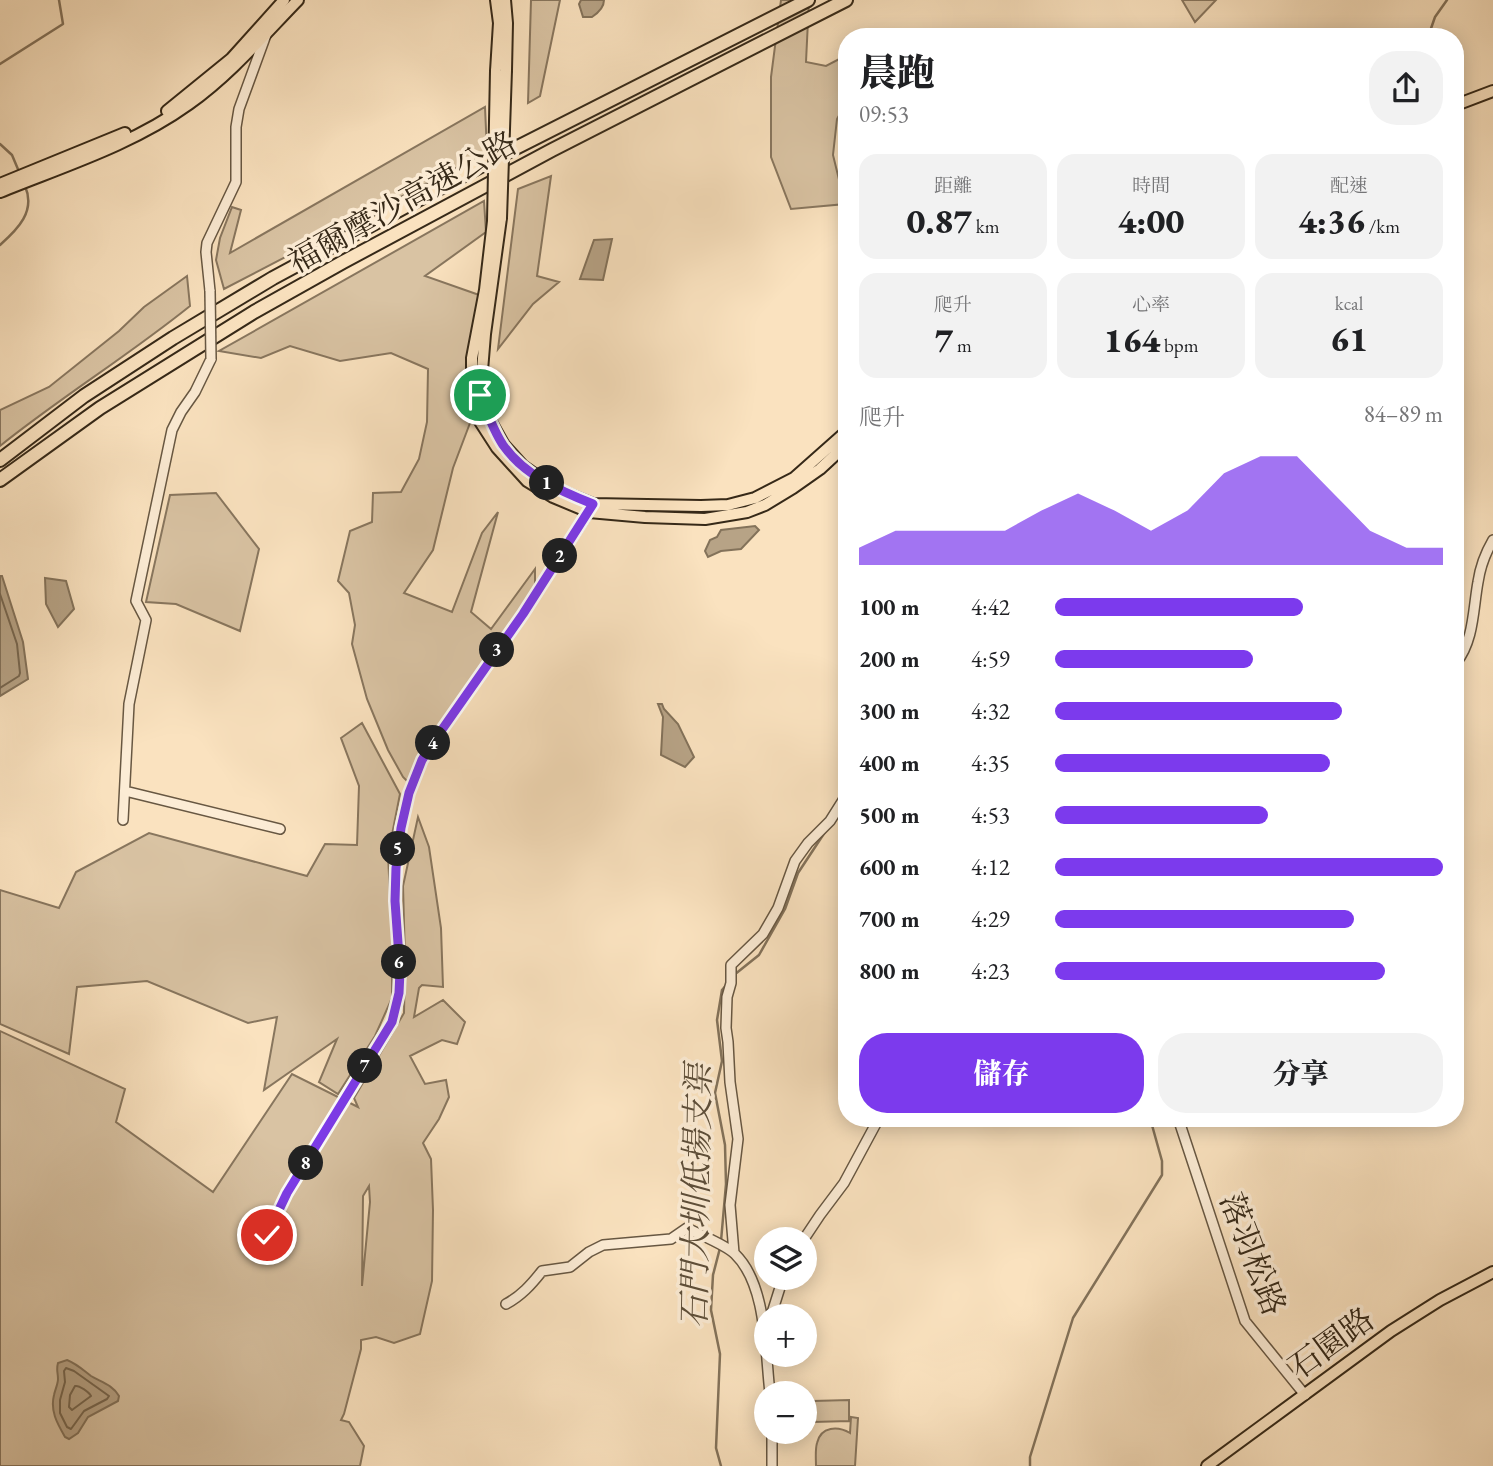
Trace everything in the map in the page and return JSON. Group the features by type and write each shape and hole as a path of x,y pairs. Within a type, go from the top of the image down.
{"highway":[{"name":"福爾摩沙高速公路","path":"0,460 84,396 273,278 492,160 808,0"},
{"name":"福爾摩沙高速公路","path":"0,480 100,408 265,306 552,150 846,0"}],"main road":[{"path":"0,192 7,184 93,156 145,131 189,104 224,76 284,0"},
{"path":"31,176 141,127 169,109 298,0"},
{"path":"496,0 503,23"},
{"path":"505,0 497,219 472,358 471,388 477,417 497,449 527,481 553,497 591,508 645,517 705,519 747,512 765,505 820,469 838,452"},
{"path":"1464,102 1493,91"},
{"path":"591,508 728,505 755,498 794,478 838,440"},
{"name":"石園路","path":"1207,1466 1391,1331 1440,1300 1493,1272"}],"street":[{"path":"123,820 129,704 146,620 136,601 172,430 211,359 207,243 236,182 236,127 239,108 276,0"},
{"path":"257,1252 287,1193 392,1022 399,993 400,971 395,901 396,868 409,793 422,760 523,614 591,508"},
{"path":"1464,651 1468,644 1479,578 1493,540"},
{"path":"125,791 280,829"},
{"path":"734,1253 730,1205 738,1139 726,1028 731,965 763,934 778,908 795,861 838,808"},
{"path":"812,1227 844,1183 874,1127"},
{"name":"落羽松路","path":"1181,1127 1245,1321 1305,1395"},
{"path":"506,1304 531,1286 542,1271 570,1267 603,1245 671,1239 687,1228 734,1253 746,1268 756,1288 760,1304"},
{"path":"772,1444 772,1466"}],"shaded area":[{"path":"531,0 560,0 540,96 528,103"},
{"path":"781,0 809,0 806,62 826,66 838,60 838,117 833,155 838,175 838,205 791,209 771,157 771,77"},
{"path":"1182,0 1216,0 1195,22"},
{"path":"485,107 487,152 224,289 216,260 220,238 232,207 241,210 230,253"},
{"path":"551,176 537,276 559,282 533,304 498,349 518,189"},
{"path":"484,201 486,232 425,276 482,296 467,399 470,423 453,468 433,550 404,593 452,612 482,533 498,512 471,612 491,629 535,569 535,587 408,782 388,750 367,699 352,644 355,625 349,593 338,581 350,531 372,522 373,493 401,492 419,459 427,422 428,369 391,353 340,361 290,346 261,358 219,351"},
{"path":"187,276 190,306 0,446 0,410 49,387 119,331 144,307"},
{"path":"216,493 259,549 240,631 176,604 146,602 170,495"},
{"path":"362,723 400,794 388,855 392,998 375,1036 338,1094 319,1082 337,1039 264,1090 277,1017 248,1023 147,981 77,987 69,1054 0,1024 0,890 59,908 76,872 149,833 307,876 325,844 357,845 359,786 341,738"},
{"path":"418,817 429,847 441,928 443,987 422,985 419,988 414,1017 443,1000 465,1022 457,1044 442,1040 410,1056 425,1084 446,1080 449,1097 439,1119 423,1143 431,1159 432,1281 420,1334 394,1343 376,1337 361,1340 361,1349 341,1420 349,1422 364,1446 360,1466 0,1466 0,1031 125,1089 116,1122 213,1192 292,1074 358,1107 354,1098 404,1013 403,886","holes":["369,1186 370,1202 362,1286 363,1196"]},
{"path":"849,1400 849,1421 817,1422 817,1401"},
{"path":"851,1417 858,1418 855,1466 816,1466 819,1437 831,1429 850,1433"}],"water":[{"path":"581,0 604,0 602,8 596,14 583,17 579,4"},
{"path":"612,239 603,280 580,279 594,240"},
{"path":"755,526 759,530 741,549 721,551 708,557 705,551 710,540 717,537 721,530"},
{"path":"0,576 23,642 28,679 0,696"},
{"path":"45,578 66,581 74,609 58,627 46,604"},
{"path":"658,704 662,704 678,724 694,757 685,767 661,755 663,717"},
{"path":"67,1360 110,1386 119,1396 118,1401 88,1417 78,1433 69,1439 59,1427 53,1406 58,1363"}],"waterway":[{"path":"0,64 63,24 59,0"},
{"name":"石門大圳低揚支渠","path":"1431,28 1447,0"},
{"path":"0,144 12,155 20,174"},
{"path":"0,245 19,226 27,211 28,195 25,186"},
{"name":"石門大圳低揚支渠","path":"734,975 759,955 785,909 798,873 827,829"},
{"name":"石門大圳低揚支渠","path":"721,1241 726,1184 725,1145 715,1093 722,1061 717,1020 722,990 728,983"},
{"path":"1030,1466 1030,1457 1073,1318 1162,1175 1162,1161 1153,1127"},
{"name":"石門大圳低揚支渠","path":"720,1248 713,1275 711,1310 720,1354 716,1448 721,1466"}],"route":[{"path":"267,1235 287,1193 392,1022 399,993 400,971 395,901 396,868 409,793 422,760 523,614 593,504 556,489 523,466 504,445 480,395"}]}
